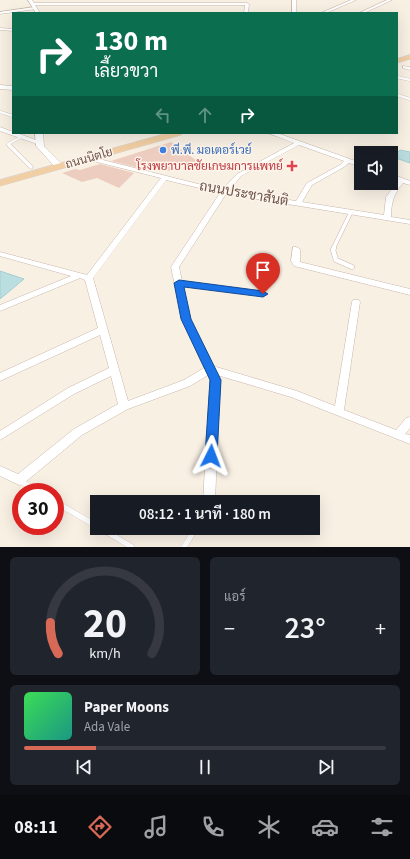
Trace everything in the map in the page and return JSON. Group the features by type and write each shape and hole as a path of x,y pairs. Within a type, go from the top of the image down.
{"main road":[{"path":"398,61 410,57"},
{"name":"ถนนนิตโย","path":"84,156 145,134"},
{"name":"ถนนนิตโย","path":"0,175 174,134"},
{"name":"ถนนนิตโย","path":"0,183 56,163"}],"street":[{"path":"294,0 294,12"},
{"path":"325,12 354,0"},
{"path":"363,12 390,0"},
{"path":"0,14 33,4 247,4 246,12"},
{"path":"0,29 12,30"},
{"path":"0,87 12,88"},
{"path":"0,129 12,134"},
{"path":"13,134 38,143 56,163"},
{"path":"38,134 38,143"},
{"path":"274,134 354,162"},
{"path":"209,495 215,380 186,319 175,267 224,192 239,175 298,142"},
{"name":"ถนนประชาสันติ","path":"84,156 164,178 224,192 298,202 410,222"},
{"path":"298,202 309,184 342,166 347,160"},
{"path":"89,278 164,178"},
{"path":"398,179 410,183"},
{"path":"387,218 387,203 391,192 402,180"},
{"path":"296,248 295,261 297,264 410,292"},
{"path":"0,254 89,278"},
{"path":"0,308 78,276"},
{"path":"89,278 124,406"},
{"path":"339,411 356,302"},
{"path":"0,377 102,330"},
{"path":"0,472 19,480 78,432 124,406 187,383 210,369 294,394 410,440"},
{"path":"0,436 71,391 114,370"},
{"path":"398,435 410,421"}],"lane":[{"path":"398,77 410,80"},
{"path":"398,95 410,99"},
{"path":"0,112 12,116"},
{"path":"21,137 8,144 31,167"},
{"path":"351,212 333,250 336,260 352,267"},
{"path":"179,283 263,294"},
{"path":"19,480 24,483"},
{"path":"64,507 90,522"},
{"path":"112,535 132,547"},
{"path":"184,547 192,535"}],"water":[{"path":"400,150 410,152 410,163 398,159 398,152"},
{"path":"0,271 24,279 0,299"}],"building":[{"name":"พี.พี. มอเตอร์เวย์","path":"171,142 197,161 170,171 142,164 139,168 111,161"},
{"path":"100,164 134,173 119,188 97,178 82,182 62,173 75,169 80,170"}],"place":[{"name":"พี.พี. มอเตอร์เวย์","path":"163,150"},
{"name":"โรงพยาบาลชัยเกษมการแพทย์","path":"292,166"}],"route":[{"path":"211,456 215,380 186,319 179,283 263,294"}]}
